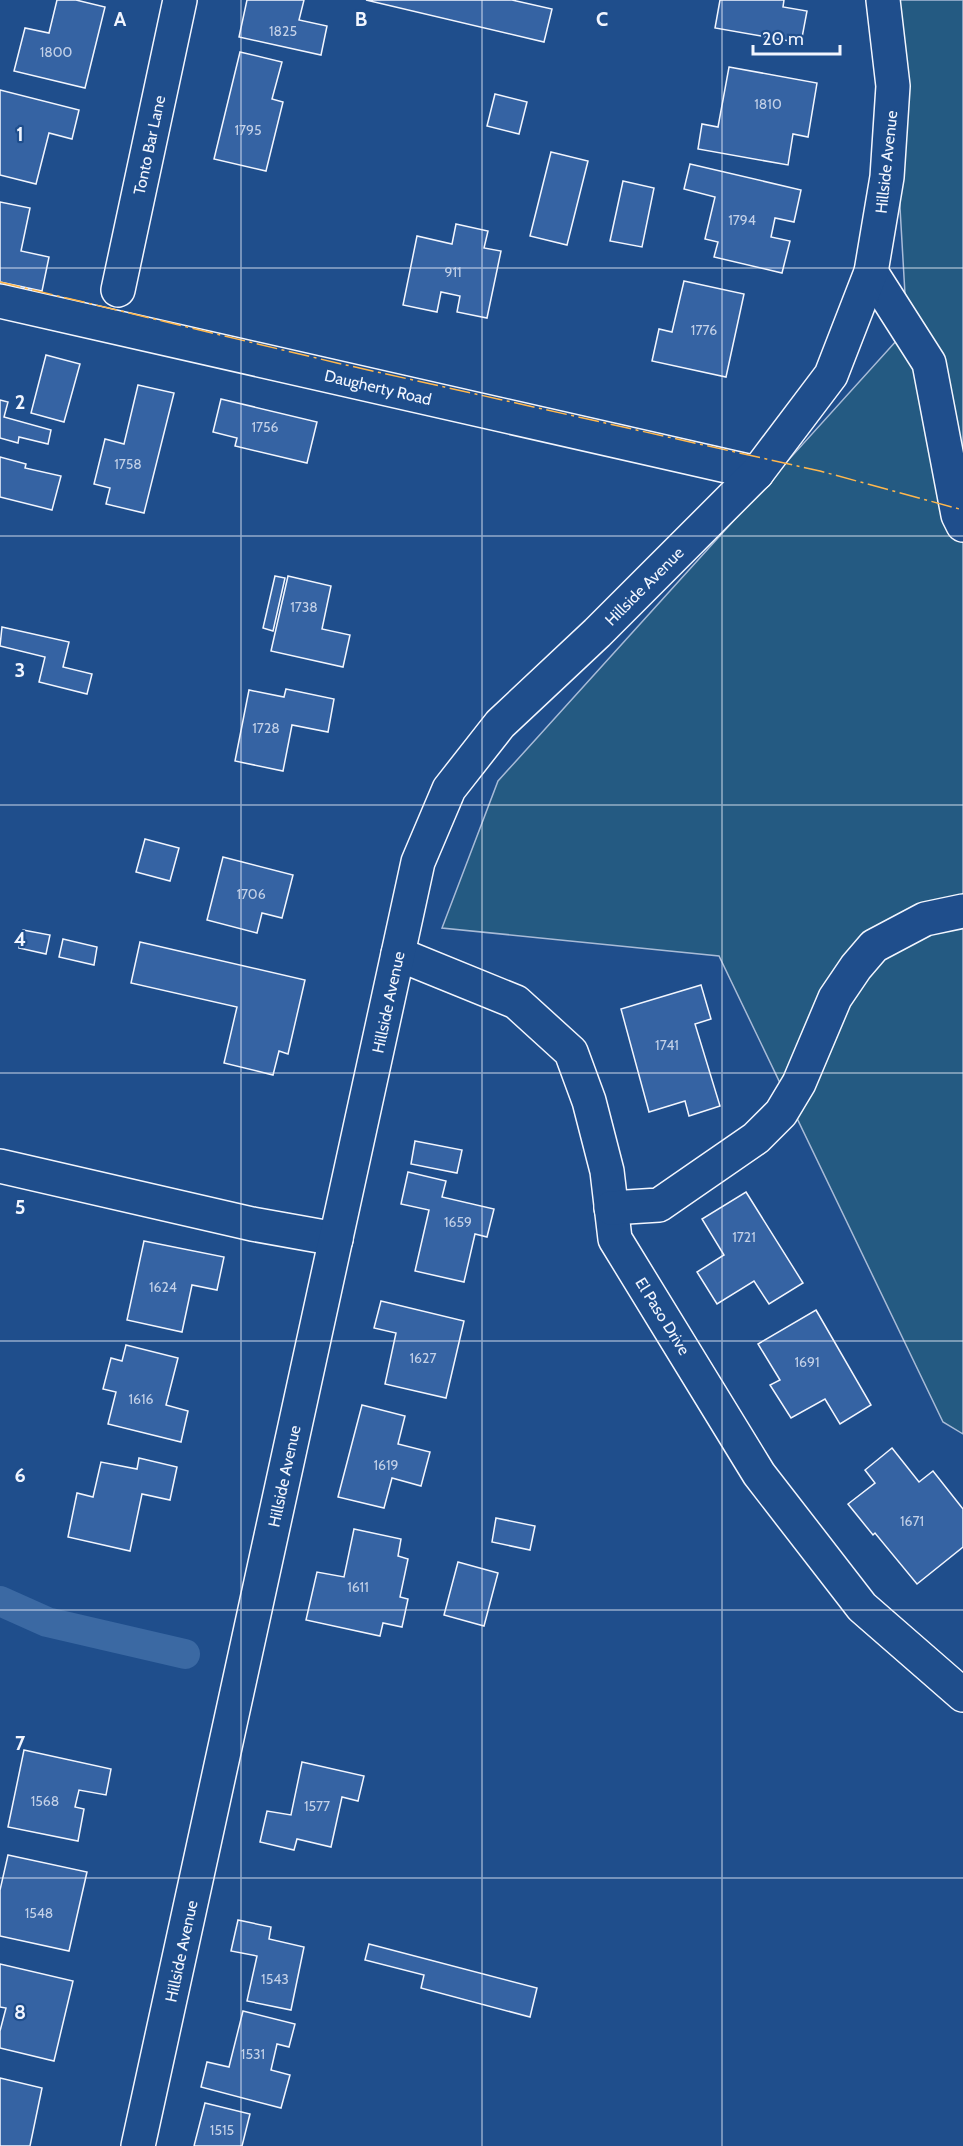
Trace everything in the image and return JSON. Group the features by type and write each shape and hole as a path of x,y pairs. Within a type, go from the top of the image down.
{"street":[{"name":"Tonto Bar Lane","path":"118,290 180,0"},
{"name":"Hillside Avenue","path":"138,2146 418,862 449,789 500,724 597,633 756,472 831,375 871,272 887,177 893,86 883,0"},
{"path":"871,272 929,363 957,515 963,525"},
{"name":"Daugherty Road","path":"0,301 756,472"},
{"path":"611,1208 659,1205 756,1138 782,1113 799,1083 835,998 856,967 874,946 925,919 963,912"},
{"name":"El Paso Drive","path":"398,954 516,1002 571,1052 589,1101 607,1171 615,1239 759,1474 862,1607 963,1695"},
{"path":"0,1166 252,1224 336,1239"}],"shaded area":[{"path":"883,0 963,0 963,1434 943,1422 719,956 442,928 498,781 907,329 893,86"}],"building":[{"path":"57,0 76,0 105,7 85,88 14,71 25,28 49,33"},
{"path":"247,0 304,0 299,20 327,26 321,55 239,37"},
{"path":"366,0 512,0 552,9 544,42"},
{"path":"720,0 784,0 783,7 807,11 801,43 715,28"},
{"path":"240,52 282,62 272,99 283,102 266,171 214,159"},
{"path":"729,67 817,83 808,137 793,134 788,165 698,149 702,124 718,127"},
{"path":"0,90 79,110 72,139 49,133 36,184 0,175"},
{"path":"495,94 527,102 519,134 487,126"},
{"path":"551,152 588,161 567,245 530,236"},
{"path":"690,164 801,190 794,222 775,218 771,237 790,241 782,273 714,257 718,242 705,239 715,197 684,189"},
{"path":"623,181 654,188 642,247 610,241"},
{"path":"0,202 30,208 21,251 49,257 42,291 0,282"},
{"path":"456,224 488,231 484,248 501,251 487,318 457,312 460,296 441,292 437,312 403,305 417,236 452,244"},
{"path":"684,281 744,294 726,377 652,361 659,329 672,332"},
{"path":"46,355 80,364 64,422 31,413"},
{"path":"138,385 174,393 144,513 106,504 110,488 94,484 105,439 124,444"},
{"path":"221,399 317,422 307,463 235,446 237,438 213,432"},
{"path":"0,400 8,402 4,417 51,430 48,444 19,437 18,443 0,438"},
{"path":"0,457 26,464 25,468 61,476 52,510 0,497"},
{"path":"275,576 285,578 273,631 263,628"},
{"path":"288,576 331,586 322,629 350,635 343,667 271,651"},
{"path":"2,627 69,642 63,667 92,674 87,694 39,682 45,657 0,646"},
{"path":"286,689 334,699 328,732 292,725 283,771 235,761 249,690 284,697"},
{"path":"145,839 179,848 170,881 136,872"},
{"path":"223,857 293,875 282,918 262,913 257,933 207,920"},
{"path":"23,930 50,935 46,954 19,948"},
{"path":"63,939 97,947 94,965 59,957"},
{"path":"140,942 305,980 288,1054 279,1051 273,1075 224,1063 237,1007 131,983"},
{"path":"701,985 711,1019 695,1024 720,1106 689,1116 685,1101 649,1112 621,1009"},
{"path":"415,1141 462,1150 457,1173 411,1164"},
{"path":"408,1172 446,1181 442,1197 494,1209 487,1237 475,1234 464,1282 415,1271 429,1210 401,1204"},
{"path":"746,1192 803,1283 769,1304 754,1281 717,1304 697,1272 724,1255 702,1219"},
{"path":"144,1241 224,1257 217,1290 192,1285 182,1332 127,1320"},
{"path":"381,1301 464,1321 446,1398 385,1384 396,1333 374,1328"},
{"path":"816,1310 871,1405 840,1424 825,1399 791,1418 770,1385 780,1380 758,1344"},
{"path":"126,1345 178,1358 166,1405 188,1411 181,1442 108,1424 116,1392 103,1389 111,1358 122,1361"},
{"path":"362,1405 405,1416 398,1444 430,1452 421,1486 392,1478 384,1508 338,1497"},
{"path":"892,1448 919,1482 933,1471 963,1509 963,1547 917,1584 848,1504 875,1483 865,1470"},
{"path":"139,1458 177,1467 170,1500 142,1494 130,1551 68,1537 77,1493 93,1497 101,1462 137,1469"},
{"path":"496,1518 535,1526 530,1550 492,1542"},
{"path":"354,1529 401,1539 398,1556 408,1559 400,1597 408,1599 402,1627 383,1623 380,1636 306,1620 317,1572 344,1577"},
{"path":"458,1562 498,1573 484,1626 444,1615"},
{"path":"24,1750 111,1769 106,1795 79,1790 75,1807 84,1809 78,1841 8,1827"},
{"path":"302,1762 364,1776 358,1801 342,1797 331,1847 297,1839 294,1850 260,1842 267,1811 291,1815"},
{"path":"8,1855 87,1872 69,1951 0,1936 0,1890"},
{"path":"238,1920 271,1927 269,1939 304,1947 291,2010 247,2001 257,1956 231,1951"},
{"path":"369,1944 537,1988 530,2017 421,1988 424,1975 365,1960"},
{"path":"0,1964 73,1981 54,2061 0,2048 0,2031 6,2008 0,2007"},
{"path":"243,2011 295,2024 289,2047 277,2044 271,2070 290,2075 281,2108 201,2087 207,2062 229,2067"},
{"path":"0,2078 42,2088 30,2146 0,2146"},
{"path":"205,2103 250,2114 242,2146 194,2146"}],"waterway":[{"path":"0,1601 47,1622 185,1654"}],"power":[{"path":"0,282 337,363 820,471 963,510"}]}
